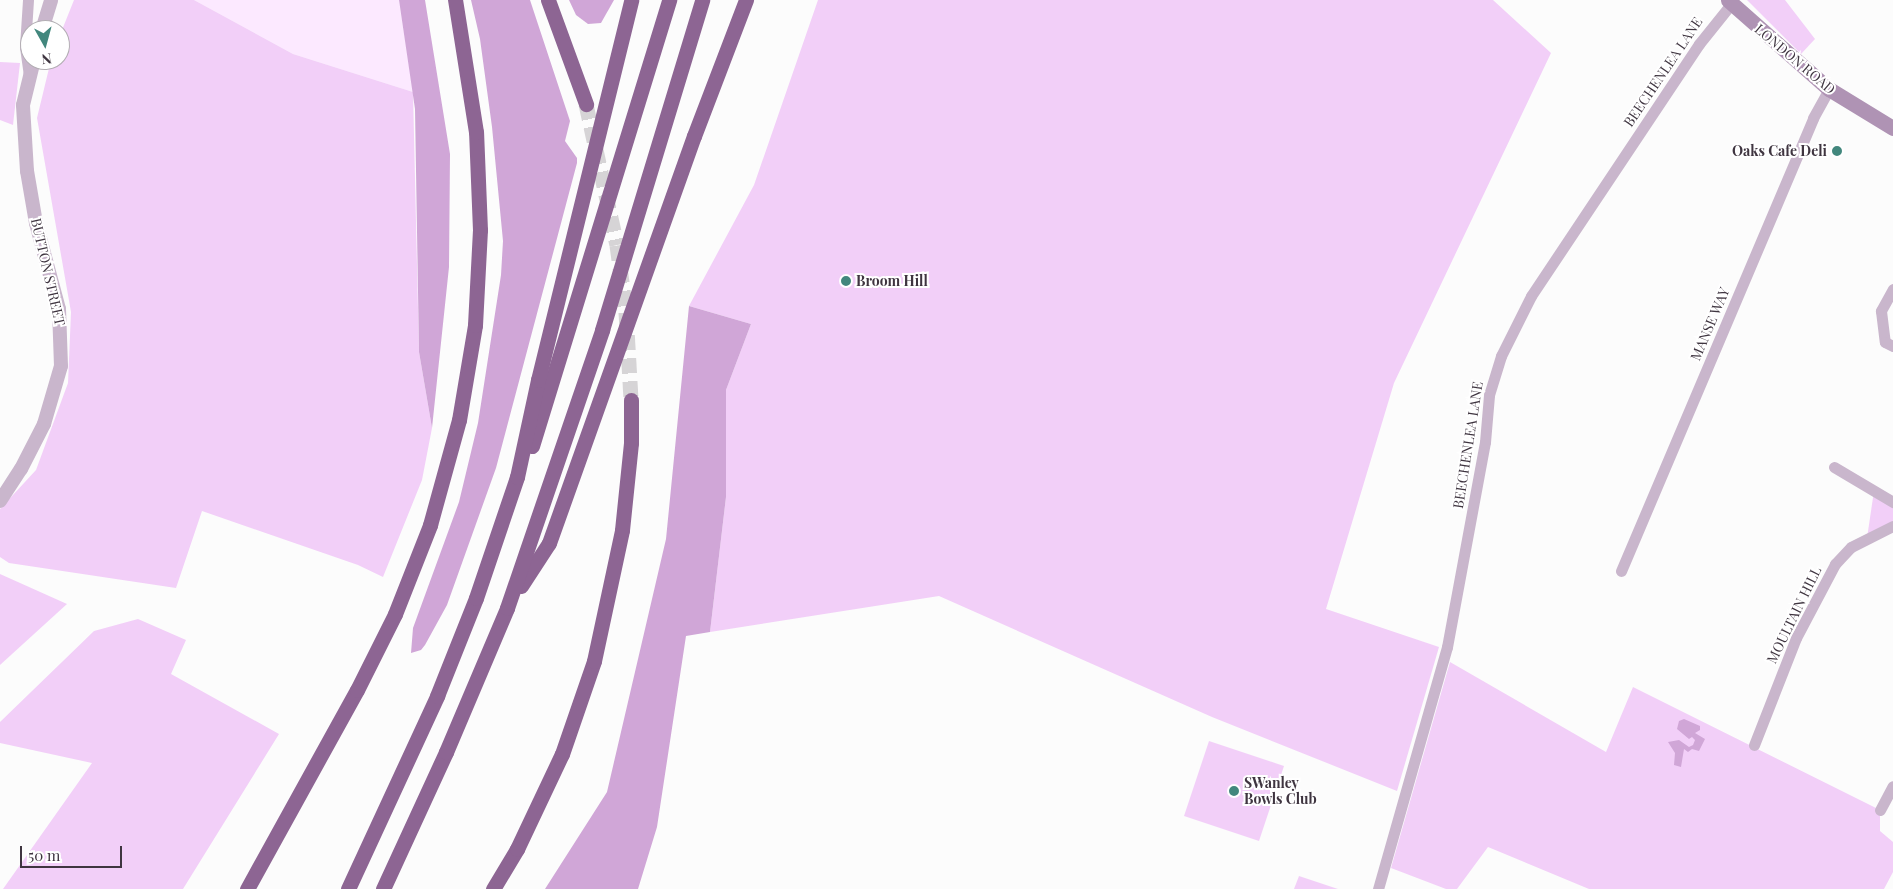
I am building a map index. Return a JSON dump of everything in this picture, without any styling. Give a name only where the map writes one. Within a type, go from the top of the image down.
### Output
[{"type":"highway","points":[[247,889],[357,690],[395,614],[433,515],[459,420],[475,325],[480,230],[476,132],[455,0]]},
{"type":"highway","points":[[548,0],[586,104]]},
{"type":"highway","points":[[348,889],[437,696],[476,598],[517,477],[538,380],[631,0]]},
{"type":"highway","points":[[517,477],[533,444],[545,408],[669,0]]},
{"type":"highway","points":[[383,889],[446,752],[507,608],[602,330],[702,0]]},
{"type":"highway","points":[[507,608],[549,543],[694,136],[746,0]]},
{"type":"highway","points":[[493,889],[517,849],[551,779],[594,661],[622,530],[631,443],[631,400]]},
{"type":"main road","name":"LONDON ROAD","points":[[1729,2],[1829,89],[1893,128]]},
{"type":"street","points":[[28,0],[25,47],[29,80]]},
{"type":"street","points":[[45,20],[52,0]]},
{"type":"street","name":"BEECHENLEA LANE","points":[[1378,889],[1446,653],[1485,442],[1489,395],[1501,356],[1531,296],[1729,2]]},
{"type":"street","name":"BUTTON STREET","points":[[0,501],[22,469],[44,424],[62,358],[59,309],[36,223],[27,171],[23,105],[32,70]]},
{"type":"street","name":"MANSE WAY","points":[[1621,571],[1813,118],[1829,89]]},
{"type":"street","points":[[1893,289],[1881,311],[1885,342],[1893,346]]},
{"type":"street","points":[[1834,467],[1893,502]]},
{"type":"street","name":"MOULTAIN HILL","points":[[1754,745],[1796,638],[1835,564],[1851,548],[1893,526]]},
{"type":"street","points":[[1880,810],[1893,786]]},
{"type":"shaded area","points":[[74,0],[194,0],[293,54],[413,92],[419,352],[432,428],[422,480],[383,577],[358,565],[202,511],[176,588],[9,563],[0,557],[0,509],[36,470],[68,383],[71,312],[37,118],[49,70],[70,70],[70,20],[66,20]]},
{"type":"shaded area","points":[[194,0],[399,0],[413,92],[293,54]]},
{"type":"shaded area","points":[[399,0],[425,0],[450,154],[449,267],[432,428],[419,352],[415,109]]},
{"type":"shaded area","points":[[471,0],[530,0],[570,121],[565,141],[577,158],[577,163],[496,468],[447,605],[425,645],[421,650],[411,653],[413,628],[459,502],[478,423],[501,275],[503,241],[492,127],[480,39]]},
{"type":"shaded area","points":[[569,0],[614,0],[601,23],[588,24],[576,15]]},
{"type":"shaded area","points":[[818,0],[1493,0],[1551,53],[1394,383],[1326,609],[1439,647],[1397,791],[1212,717],[939,596],[710,632],[726,497],[726,390],[751,324],[689,306],[754,185]]},
{"type":"shaded area","points":[[1747,0],[1785,0],[1815,39],[1801,54]]},
{"type":"shaded area","points":[[0,62],[20,63],[13,125],[0,120]]},
{"type":"shaded area","points":[[689,306],[751,324],[726,390],[726,497],[710,632],[686,636],[657,827],[638,889],[545,889],[607,792],[666,539]]},
{"type":"shaded area","points":[[1874,491],[1893,502],[1893,525],[1867,538]]},
{"type":"shaded area","points":[[0,574],[67,604],[0,665]]},
{"type":"shaded area","points":[[138,619],[186,640],[171,674],[279,734],[183,889],[3,889],[92,763],[0,743],[0,722],[94,631]]},
{"type":"shaded area","points":[[1450,662],[1606,752],[1633,687],[1880,810],[1880,831],[1893,842],[1893,872],[1884,889],[1589,889],[1488,847],[1457,889],[1446,889],[1391,868]]},
{"type":"shaded area","points":[[1684,719],[1700,726],[1700,730],[1695,733],[1705,739],[1699,751],[1692,749],[1688,752],[1684,749],[1681,767],[1674,765],[1675,753],[1668,742],[1679,740],[1689,747],[1693,745],[1695,740],[1692,737],[1689,739],[1677,729],[1679,721]]},
{"type":"shaded area","name":"SWanley Bowls Club","points":[[1209,741],[1284,766],[1259,841],[1184,816]]},
{"type":"shaded area","points":[[1299,876],[1338,889],[1294,889]]},
{"type":"tunnel","points":[[586,104],[617,245],[626,312],[631,400]]},
{"type":"place","name":"Oaks Cafe Deli","points":[[1837,151]]},
{"type":"place","name":"Broom Hill","points":[[846,281]]},
{"type":"place","name":"SWanley Bowls Club","points":[[1234,791]]}]
